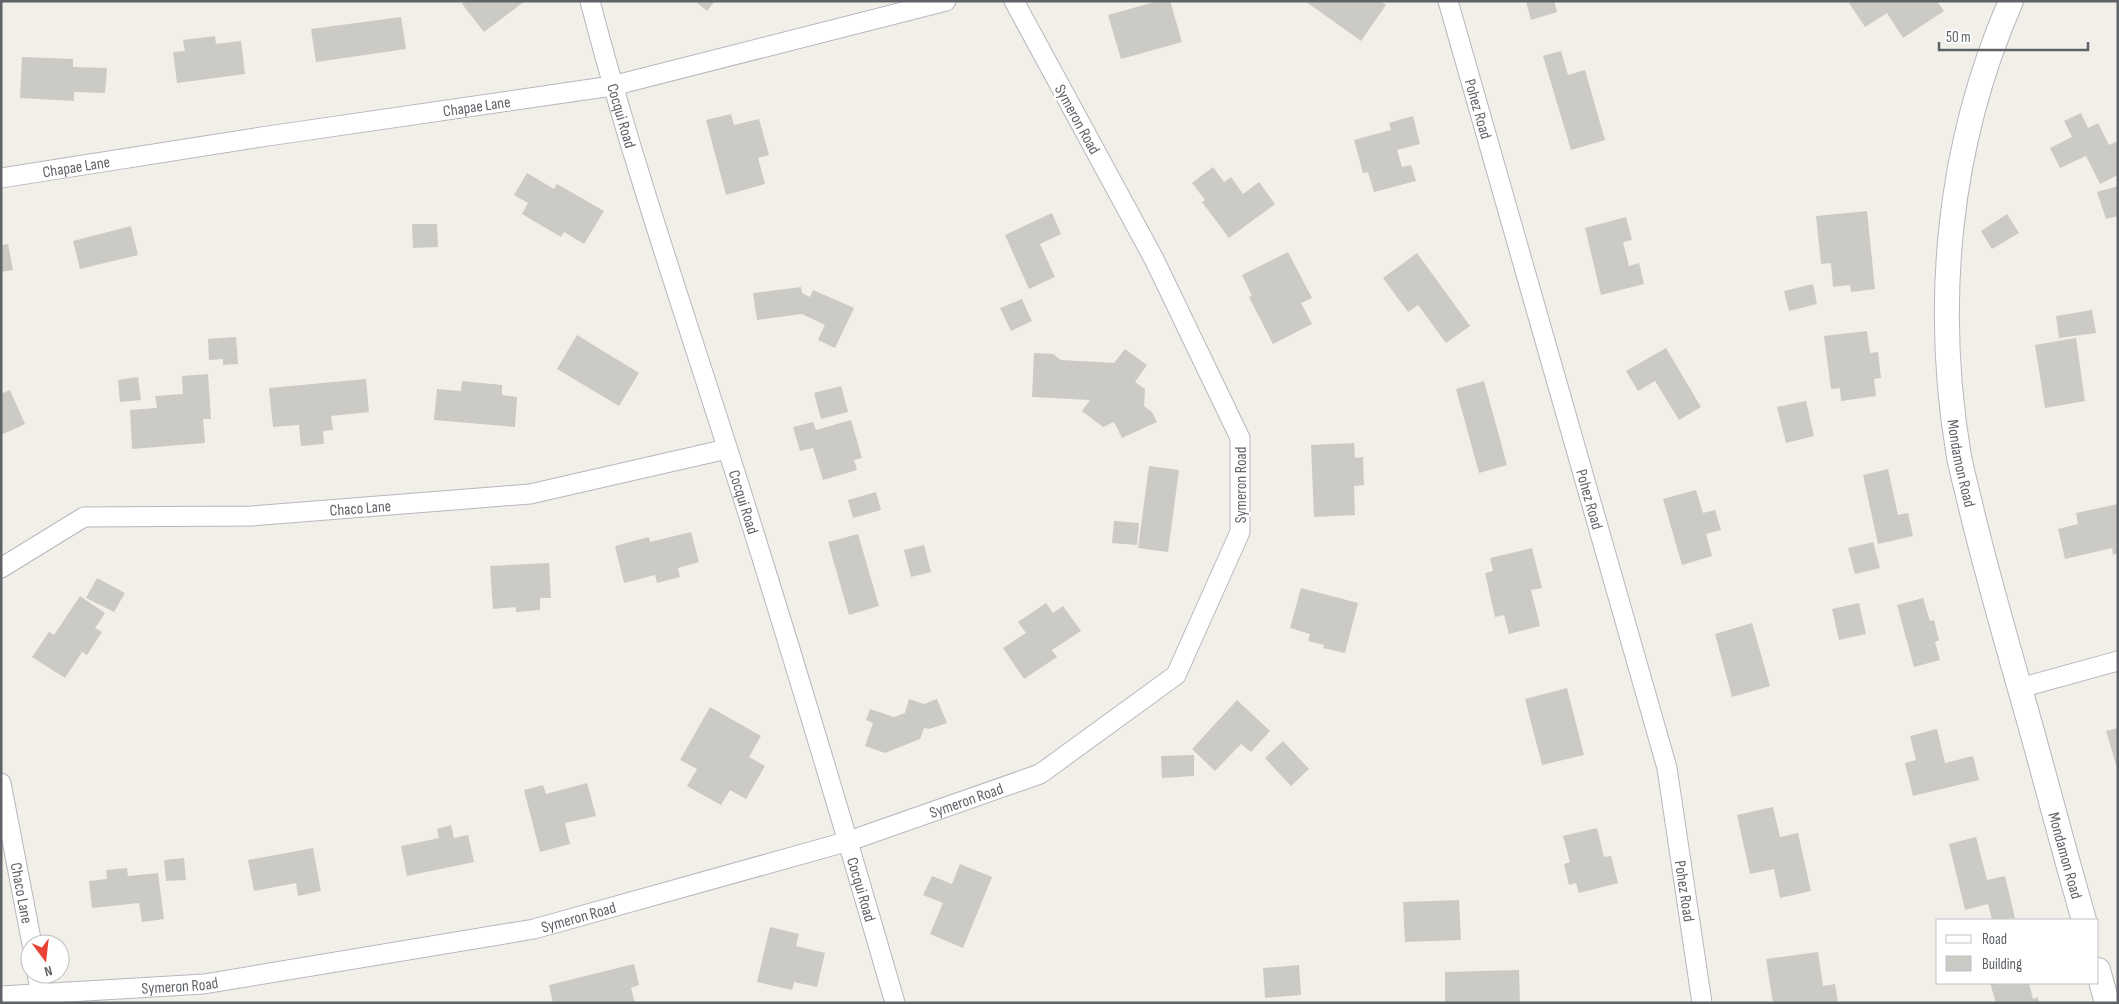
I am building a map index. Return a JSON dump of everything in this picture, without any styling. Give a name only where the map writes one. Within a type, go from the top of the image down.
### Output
[{"type":"street","name":"Cocqui Road","points":[[590,1],[612,86],[849,841],[894,1003]]},
{"type":"street","name":"Chapae Lane","points":[[1,178],[612,86],[946,1]]},
{"type":"street","name":"Symeron Road","points":[[1,996],[204,984],[534,928],[849,841],[1040,774],[1176,675],[1240,532],[1240,438],[1154,259],[1014,1]]},
{"type":"street","name":"Pohez Road","points":[[1448,1],[1667,768],[1702,1003]]},
{"type":"street","name":"Mondamon Road","points":[[2011,1],[1992,43],[1974,104],[1957,182],[1946,275],[1947,367],[1960,458],[1983,557],[2084,919]]},
{"type":"street","name":"Chaco Lane","points":[[1,568],[84,517],[252,516],[530,494],[727,449]]},
{"type":"street","points":[[2020,688],[2118,661]]},
{"type":"street","name":"Chaco Lane","points":[[1,784],[30,934]]},
{"type":"street","points":[[2099,974],[2107,1003]]},
{"type":"street","points":[[39,984],[41,993]]},
{"type":"building","points":[[466,1],[525,1],[484,32],[462,4]]},
{"type":"building","points":[[695,1],[715,1],[707,11]]},
{"type":"building","points":[[1158,1],[1170,1],[1182,42],[1121,59],[1108,15]]},
{"type":"building","points":[[1305,1],[1380,1],[1386,5],[1361,41]]},
{"type":"building","points":[[1526,1],[1554,1],[1557,12],[1531,20]]},
{"type":"building","points":[[1852,1],[1937,1],[1944,11],[1903,38],[1887,13],[1865,27],[1849,3]]},
{"type":"building","points":[[401,17],[406,49],[316,62],[311,29]]},
{"type":"building","points":[[215,36],[216,44],[241,41],[245,74],[177,83],[173,52],[185,51],[183,40]]},
{"type":"building","points":[[1561,51],[1568,75],[1585,70],[1605,140],[1571,150],[1543,56]]},
{"type":"building","points":[[22,57],[73,59],[73,67],[107,68],[105,93],[74,92],[74,101],[20,98]]},
{"type":"building","points":[[2081,113],[2088,128],[2098,123],[2109,145],[2118,141],[2118,175],[2100,184],[2086,156],[2060,168],[2050,148],[2072,137],[2064,121]]},
{"type":"building","points":[[731,114],[734,125],[759,119],[769,155],[758,158],[765,184],[726,195],[706,120]]},
{"type":"building","points":[[1413,116],[1420,144],[1397,150],[1402,167],[1411,165],[1416,181],[1374,192],[1368,172],[1363,173],[1354,140],[1391,130],[1389,123]]},
{"type":"building","points":[[1213,167],[1224,182],[1231,177],[1243,194],[1259,182],[1275,204],[1229,238],[1202,202],[1205,200],[1192,183]]},
{"type":"building","points":[[527,173],[554,189],[557,184],[604,211],[584,244],[564,232],[561,237],[522,214],[528,203],[514,195]]},
{"type":"building","points":[[2118,186],[2118,216],[2106,219],[2097,192]]},
{"type":"building","points":[[1867,211],[1875,289],[1851,292],[1850,285],[1833,287],[1831,263],[1821,264],[1816,216]]},
{"type":"building","points":[[1052,213],[1061,234],[1040,244],[1055,277],[1029,289],[1005,235]]},
{"type":"building","points":[[2007,214],[2019,233],[1992,249],[1981,231]]},
{"type":"building","points":[[1626,217],[1632,240],[1623,242],[1629,266],[1639,263],[1644,284],[1601,295],[1585,228]]},
{"type":"building","points":[[412,224],[437,224],[438,247],[413,248]]},
{"type":"building","points":[[131,226],[138,255],[80,269],[73,241]]},
{"type":"building","points":[[8,244],[13,270],[1,272],[1,245]]},
{"type":"building","points":[[1288,252],[1312,298],[1301,303],[1312,324],[1273,344],[1249,297],[1252,296],[1242,275]]},
{"type":"building","points":[[1417,253],[1470,326],[1446,343],[1418,305],[1408,312],[1383,278]]},
{"type":"building","points":[[1813,284],[1817,304],[1789,311],[1784,291]]},
{"type":"building","points":[[801,287],[802,293],[810,297],[813,290],[854,308],[835,348],[818,340],[825,325],[802,314],[757,320],[753,293]]},
{"type":"building","points":[[1022,299],[1032,321],[1011,331],[1000,308]]},
{"type":"building","points":[[2092,310],[2096,333],[2059,338],[2056,316]]},
{"type":"building","points":[[1867,331],[1870,353],[1878,352],[1881,378],[1874,379],[1876,396],[1841,401],[1840,388],[1831,389],[1824,336]]},
{"type":"building","points":[[577,335],[639,373],[619,406],[557,369]]},
{"type":"building","points":[[236,337],[238,364],[223,365],[223,359],[209,360],[208,339]]},
{"type":"building","points":[[2076,338],[2085,401],[2045,408],[2035,345]]},
{"type":"building","points":[[1666,348],[1701,407],[1679,420],[1655,381],[1638,391],[1626,371]]},
{"type":"building","points":[[1125,349],[1147,365],[1135,382],[1145,389],[1144,406],[1152,412],[1157,422],[1122,438],[1114,422],[1103,427],[1082,411],[1090,400],[1032,397],[1034,353],[1053,354],[1061,360],[1114,363]]},
{"type":"building","points":[[208,374],[211,419],[203,419],[205,443],[132,449],[130,410],[157,408],[155,396],[183,394],[182,376]]},
{"type":"building","points":[[138,377],[141,400],[120,402],[118,380]]},
{"type":"building","points":[[366,379],[369,412],[331,416],[333,430],[323,431],[324,444],[301,446],[299,425],[273,427],[269,388]]},
{"type":"building","points":[[462,381],[502,385],[502,395],[517,397],[515,427],[434,420],[437,389],[461,391]]},
{"type":"building","points":[[1484,381],[1507,465],[1479,473],[1456,389]]},
{"type":"building","points":[[841,386],[848,412],[821,419],[814,393]]},
{"type":"building","points":[[10,390],[25,424],[1,435],[1,394]]},
{"type":"building","points":[[1806,401],[1814,436],[1786,443],[1777,407]]},
{"type":"building","points":[[851,420],[862,458],[854,460],[857,470],[823,480],[813,448],[800,451],[793,427],[813,422],[816,430]]},
{"type":"building","points":[[1354,443],[1355,458],[1363,457],[1364,485],[1354,486],[1355,515],[1314,517],[1311,445]]},
{"type":"building","points":[[1149,466],[1179,470],[1168,552],[1138,548]]},
{"type":"building","points":[[1888,469],[1898,515],[1908,513],[1913,536],[1878,544],[1863,475]]},
{"type":"building","points":[[1696,490],[1703,513],[1715,510],[1721,530],[1706,534],[1712,556],[1682,565],[1663,499]]},
{"type":"building","points":[[876,492],[881,510],[853,518],[848,500]]},
{"type":"building","points":[[2118,504],[2118,553],[2113,555],[2112,548],[2065,559],[2058,529],[2078,524],[2076,513]]},
{"type":"building","points":[[1114,521],[1139,523],[1137,545],[1112,543]]},
{"type":"building","points":[[691,532],[699,562],[678,568],[680,577],[657,583],[655,575],[624,583],[615,546],[649,537],[650,542]]},
{"type":"building","points":[[858,534],[879,606],[849,615],[828,542]]},
{"type":"building","points":[[1873,542],[1880,568],[1855,574],[1848,548]]},
{"type":"building","points":[[924,545],[931,572],[911,577],[904,550]]},
{"type":"building","points":[[1532,548],[1542,588],[1531,590],[1540,626],[1509,634],[1504,615],[1495,617],[1485,573],[1493,571],[1490,558]]},
{"type":"building","points":[[549,563],[551,598],[540,598],[540,610],[516,612],[516,607],[493,609],[490,566]]},
{"type":"building","points":[[97,578],[125,593],[114,612],[86,598]]},
{"type":"building","points":[[1301,588],[1358,603],[1345,653],[1323,648],[1324,645],[1308,641],[1310,634],[1290,628]]},
{"type":"building","points":[[80,596],[105,613],[95,628],[102,632],[87,655],[82,652],[65,678],[32,657],[49,632],[54,635]]},
{"type":"building","points":[[1923,598],[1930,621],[1934,620],[1939,640],[1935,642],[1940,660],[1914,667],[1897,605]]},
{"type":"building","points":[[1046,603],[1053,613],[1063,606],[1081,631],[1052,650],[1057,657],[1024,679],[1003,648],[1026,633],[1018,622]]},
{"type":"building","points":[[1859,603],[1866,634],[1839,640],[1832,609]]},
{"type":"building","points":[[1752,623],[1770,686],[1732,697],[1715,634]]},
{"type":"building","points":[[1567,688],[1584,755],[1542,765],[1525,699]]},
{"type":"building","points":[[909,699],[924,704],[937,699],[947,723],[929,729],[924,728],[920,739],[885,753],[865,746],[873,723],[866,720],[870,709],[894,717],[905,713]]},
{"type":"building","points":[[1237,700],[1270,731],[1251,752],[1241,744],[1215,771],[1192,749]]},
{"type":"building","points":[[710,707],[761,736],[749,757],[765,766],[746,799],[730,790],[721,805],[687,786],[697,769],[680,760]]},
{"type":"building","points":[[2118,728],[2118,768],[2117,768],[2106,731]]},
{"type":"building","points":[[1937,729],[1945,763],[1973,756],[1979,780],[1913,796],[1905,763],[1916,760],[1910,736]]},
{"type":"building","points":[[1283,741],[1309,769],[1291,786],[1265,758]]},
{"type":"building","points":[[1194,755],[1194,776],[1162,778],[1161,756]]},
{"type":"building","points":[[587,783],[596,816],[565,823],[570,844],[540,852],[524,790],[543,785],[546,794]]},
{"type":"building","points":[[1773,807],[1780,837],[1798,833],[1811,891],[1780,898],[1774,869],[1750,874],[1737,815]]},
{"type":"building","points":[[451,825],[454,838],[468,835],[474,862],[407,876],[401,846],[439,838],[437,829]]},
{"type":"building","points":[[1597,828],[1604,857],[1611,856],[1618,883],[1579,893],[1576,883],[1569,885],[1564,864],[1570,862],[1563,836]]},
{"type":"building","points":[[1976,837],[1987,880],[2005,876],[2015,918],[1992,919],[1988,904],[1965,910],[1949,844]]},
{"type":"building","points":[[313,848],[321,891],[298,896],[296,883],[254,891],[248,860]]},
{"type":"building","points":[[184,858],[186,880],[166,881],[164,860]]},
{"type":"building","points":[[960,864],[992,877],[963,948],[930,934],[943,903],[923,895],[932,876],[952,884]]},
{"type":"building","points":[[127,868],[128,876],[158,873],[164,919],[142,922],[139,903],[92,908],[89,881],[107,879],[106,870]]},
{"type":"building","points":[[1459,900],[1461,940],[1405,942],[1403,902]]},
{"type":"building","points":[[770,927],[799,934],[796,946],[825,953],[817,987],[794,982],[792,990],[757,982]]},
{"type":"building","points":[[1818,952],[1823,986],[1835,984],[1838,1003],[1773,1003],[1766,959]]},
{"type":"building","points":[[634,964],[639,985],[631,988],[635,1003],[553,1003],[549,985]]},
{"type":"building","points":[[1299,965],[1301,995],[1265,998],[1263,968]]},
{"type":"building","points":[[1519,970],[1520,1003],[1445,1003],[1445,972]]},
{"type":"building","points":[[1990,984],[2029,984],[2033,999],[2038,997],[2039,1003],[1996,1003]]}]
